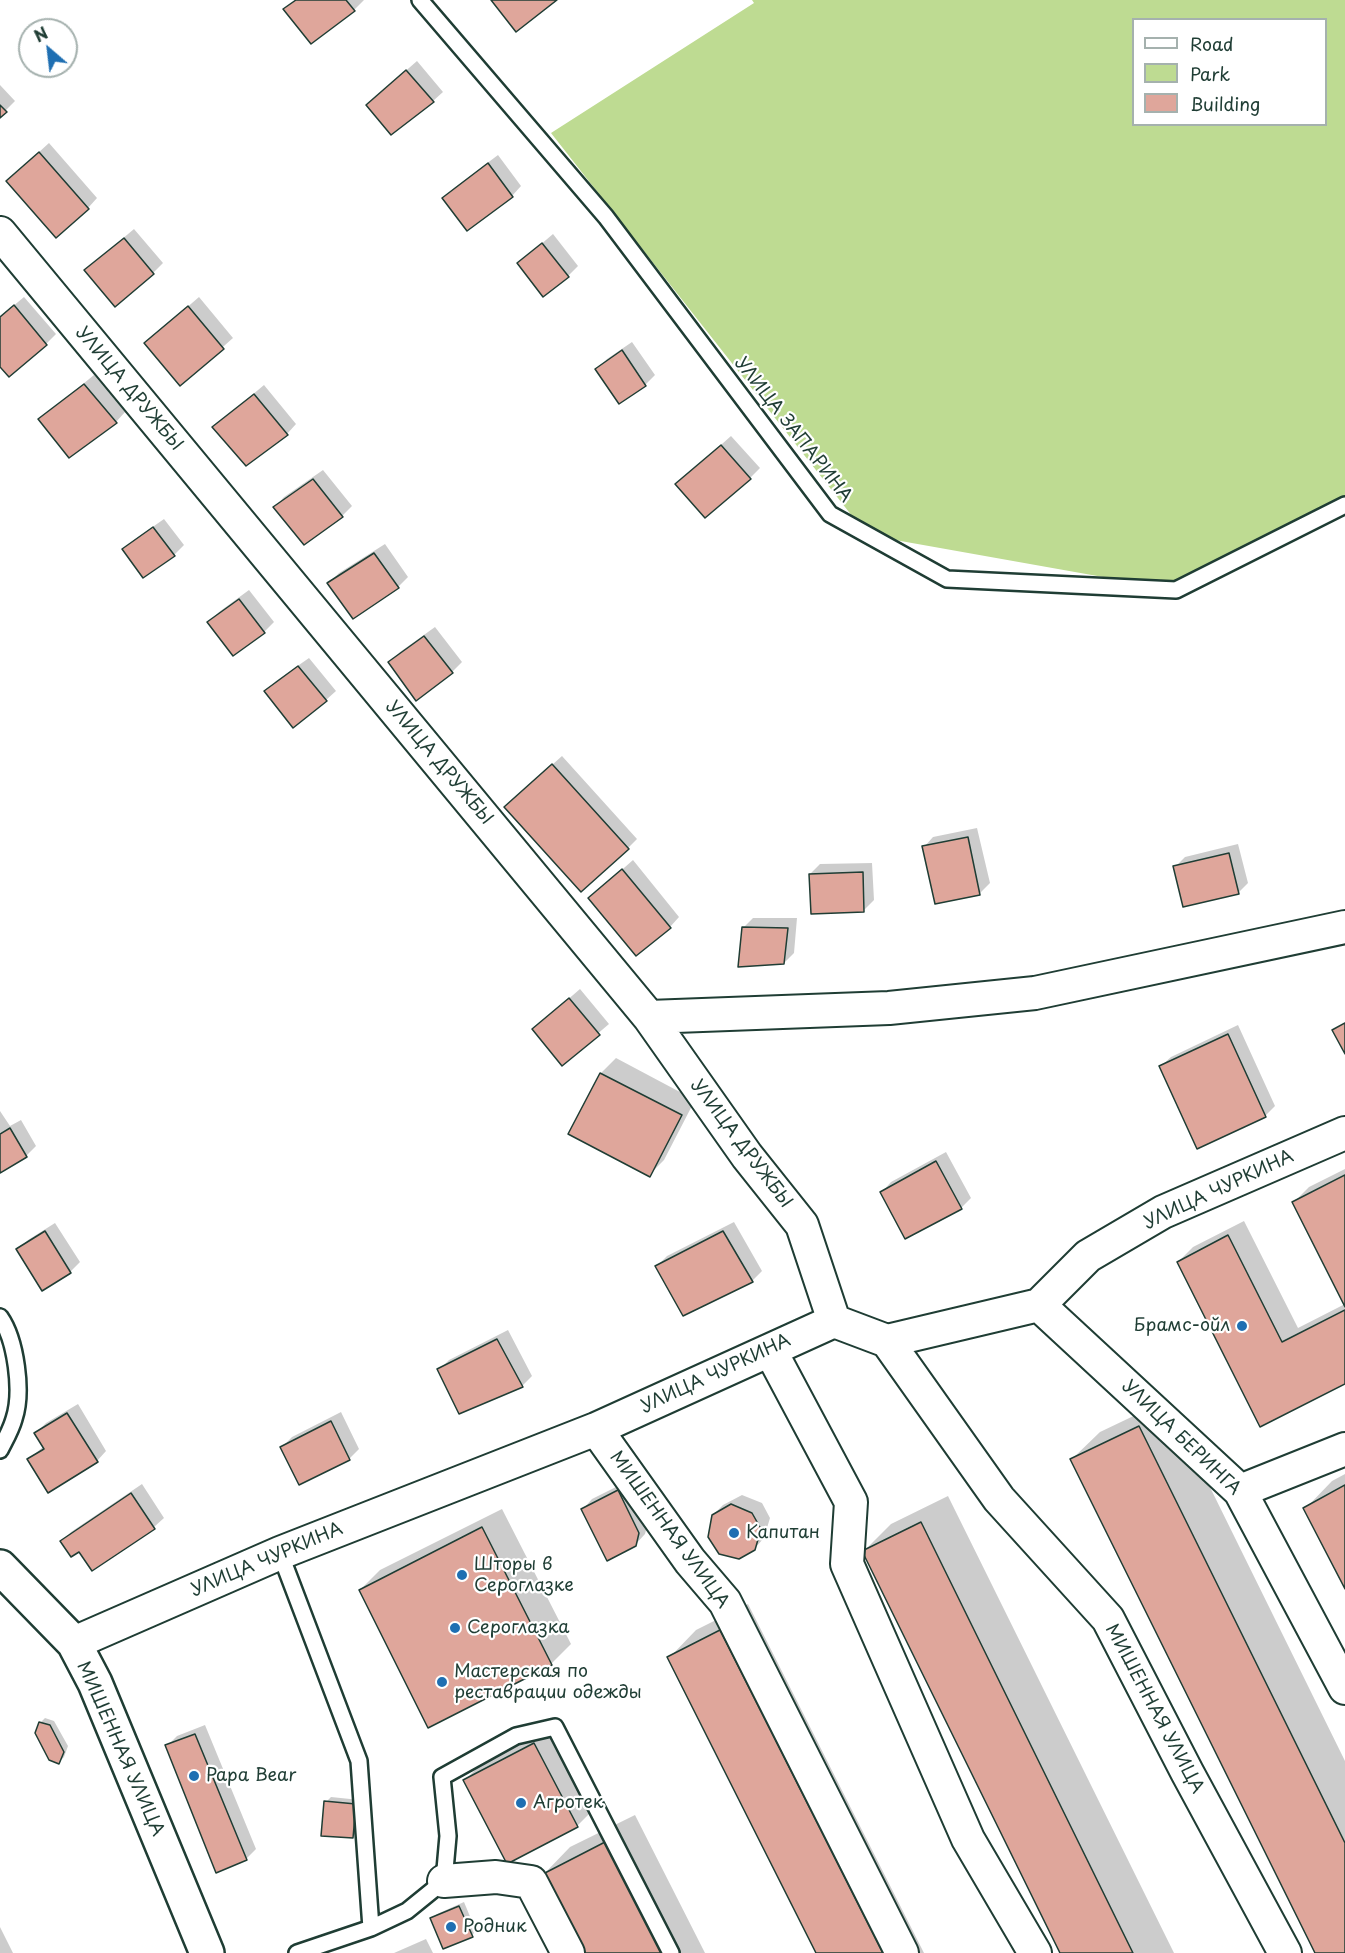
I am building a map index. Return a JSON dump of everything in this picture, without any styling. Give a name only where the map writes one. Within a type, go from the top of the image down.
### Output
[{"type":"main road","name":"МИШЕННАЯ УЛИЦА","points":[[0,1567],[74,1643],[95,1683],[207,1953]]},
{"type":"street","name":"УЛИЦА ДРУЖБЫ","points":[[0,233],[649,1017],[747,1156],[802,1225],[834,1321]]},
{"type":"street","points":[[649,1017],[889,1008],[1035,993],[1345,927]]},
{"type":"street","name":"УЛИЦА ЧУРКИНА","points":[[1039,1305],[1088,1256],[1163,1212],[1345,1132]]},
{"type":"street","points":[[834,1321],[887,1341],[1039,1305]]},
{"type":"street","name":"УЛИЦА БЕРИНГА","points":[[1039,1305],[1240,1491],[1345,1688]]},
{"type":"street","name":"УЛИЦА ЧУРКИНА","points":[[74,1643],[280,1553],[596,1430],[834,1321]]},
{"type":"street","name":"МИШЕННАЯ УЛИЦА","points":[[887,1341],[999,1499],[1108,1619],[1186,1772],[1285,1953]]},
{"type":"street","points":[[770,1350],[850,1502],[848,1564],[968,1839],[1035,1953]]},
{"type":"street","name":"МИШЕННАЯ УЛИЦА","points":[[596,1430],[690,1562],[725,1602],[902,1953]]},
{"type":"street","points":[[1240,1491],[1345,1449]]},
{"type":"street","points":[[444,1881],[496,1877],[531,1882],[567,1953]]},
{"type":"lane","name":"УЛИЦА ЗАПАРИНА","points":[[420,0],[606,217],[830,514],[947,579],[1176,590],[1345,505]]},
{"type":"lane","points":[[0,1317],[7,1327],[18,1378],[15,1418],[0,1450]]},
{"type":"lane","points":[[280,1553],[359,1761],[371,1928]]},
{"type":"lane","points":[[297,1953],[371,1928],[407,1911],[444,1881],[448,1836],[442,1777],[516,1736],[555,1727],[672,1953]]},
{"type":"green space","points":[[752,0],[1345,0],[1345,503],[1176,590],[867,535],[551,133],[754,3]]},
{"type":"building","points":[[296,0],[346,0],[355,11],[311,44],[283,9]]},
{"type":"building","points":[[491,0],[557,0],[516,32]]},
{"type":"building","points":[[406,70],[434,102],[391,135],[366,105]]},
{"type":"building","points":[[0,105],[7,112],[0,118]]},
{"type":"building","points":[[39,152],[89,209],[56,238],[6,181]]},
{"type":"building","points":[[488,163],[513,197],[467,231],[442,198]]},
{"type":"building","points":[[124,238],[154,274],[115,307],[84,270]]},
{"type":"building","points":[[542,243],[569,277],[543,297],[517,263]]},
{"type":"building","points":[[14,305],[47,345],[9,377],[0,367],[0,317]]},
{"type":"building","points":[[188,306],[224,349],[180,386],[144,343]]},
{"type":"building","points":[[622,350],[646,386],[619,404],[595,369]]},
{"type":"building","points":[[84,384],[117,423],[69,458],[38,419]]},
{"type":"building","points":[[254,394],[288,435],[246,466],[212,427]]},
{"type":"building","points":[[721,445],[751,479],[705,518],[675,484]]},
{"type":"building","points":[[313,479],[343,517],[304,545],[273,507]]},
{"type":"building","points":[[153,527],[175,556],[143,578],[122,549]]},
{"type":"building","points":[[374,553],[399,588],[353,619],[327,583]]},
{"type":"building","points":[[239,599],[265,633],[233,656],[207,622]]},
{"type":"building","points":[[424,636],[453,673],[416,701],[388,662]]},
{"type":"building","points":[[298,666],[327,701],[293,728],[264,691]]},
{"type":"building","points":[[552,764],[629,849],[581,892],[504,807]]},
{"type":"building","points":[[968,837],[980,895],[935,904],[922,846]]},
{"type":"building","points":[[1229,853],[1239,894],[1183,907],[1173,866]]},
{"type":"building","points":[[622,869],[671,928],[636,956],[588,898]]},
{"type":"building","points":[[863,872],[864,912],[811,914],[809,874]]},
{"type":"building","points":[[742,927],[788,928],[784,964],[738,967]]},
{"type":"building","points":[[569,998],[600,1035],[562,1066],[532,1029]]},
{"type":"building","points":[[1345,1023],[1345,1054],[1332,1030]]},
{"type":"building","points":[[1228,1034],[1266,1117],[1197,1149],[1159,1066]]},
{"type":"building","points":[[600,1073],[682,1115],[650,1177],[568,1134]]},
{"type":"building","points":[[10,1128],[27,1157],[0,1173],[0,1134]]},
{"type":"building","points":[[936,1161],[962,1209],[905,1239],[880,1192]]},
{"type":"building","points":[[1345,1175],[1345,1307],[1292,1202]]},
{"type":"building","points":[[45,1231],[71,1273],[42,1291],[16,1249]]},
{"type":"building","points":[[723,1231],[753,1282],[683,1316],[655,1266]]},
{"type":"building","name":"Брамс-ойл","points":[[1228,1235],[1282,1342],[1345,1310],[1345,1384],[1260,1427],[1177,1262]]},
{"type":"building","points":[[497,1339],[523,1387],[459,1414],[437,1369]]},
{"type":"building","points":[[67,1413],[98,1462],[48,1493],[27,1459],[44,1449],[34,1433]]},
{"type":"building","points":[[331,1421],[350,1460],[299,1485],[280,1447]]},
{"type":"building","points":[[1139,1426],[1345,1843],[1345,1953],[1315,1953],[1070,1459]]},
{"type":"building","points":[[1345,1485],[1345,1589],[1303,1508]]},
{"type":"building","points":[[618,1490],[639,1533],[636,1546],[607,1561],[581,1509]]},
{"type":"building","points":[[131,1493],[155,1529],[92,1571],[79,1552],[71,1557],[60,1541]]},
{"type":"building","name":"Капитан","points":[[731,1504],[752,1513],[761,1529],[755,1550],[739,1559],[719,1554],[708,1537],[712,1515]]},
{"type":"building","points":[[921,1522],[1133,1953],[1060,1953],[862,1551]]},
{"type":"building","name":"Сероглазка","points":[[482,1527],[552,1665],[428,1728],[359,1590]]},
{"type":"building","points":[[720,1630],[883,1953],[816,1953],[667,1657]]},
{"type":"building","points":[[39,1722],[50,1725],[64,1752],[59,1764],[49,1760],[35,1733]]},
{"type":"building","points":[[195,1734],[247,1860],[216,1873],[165,1745]]},
{"type":"building","name":"Агротек","points":[[534,1743],[578,1827],[507,1864],[463,1780]]},
{"type":"building","points":[[324,1801],[356,1804],[353,1838],[321,1836]]},
{"type":"building","points":[[607,1841],[664,1953],[581,1953],[541,1875]]},
{"type":"building","name":"Родник","points":[[459,1906],[473,1937],[443,1949],[430,1918]]},
{"type":"place","name":"Брамс-ойл","points":[[1242,1326]]},
{"type":"place","name":"Капитан","points":[[734,1533]]},
{"type":"place","name":"Шторы в Сероглазке","points":[[462,1575]]},
{"type":"place","name":"Сероглазка","points":[[455,1628]]},
{"type":"place","name":"Мастерская по реставрации одежды","points":[[442,1682]]},
{"type":"place","name":"Papa Bear","points":[[194,1776]]},
{"type":"place","name":"Агротек","points":[[521,1803]]},
{"type":"place","name":"Родник","points":[[451,1927]]}]
